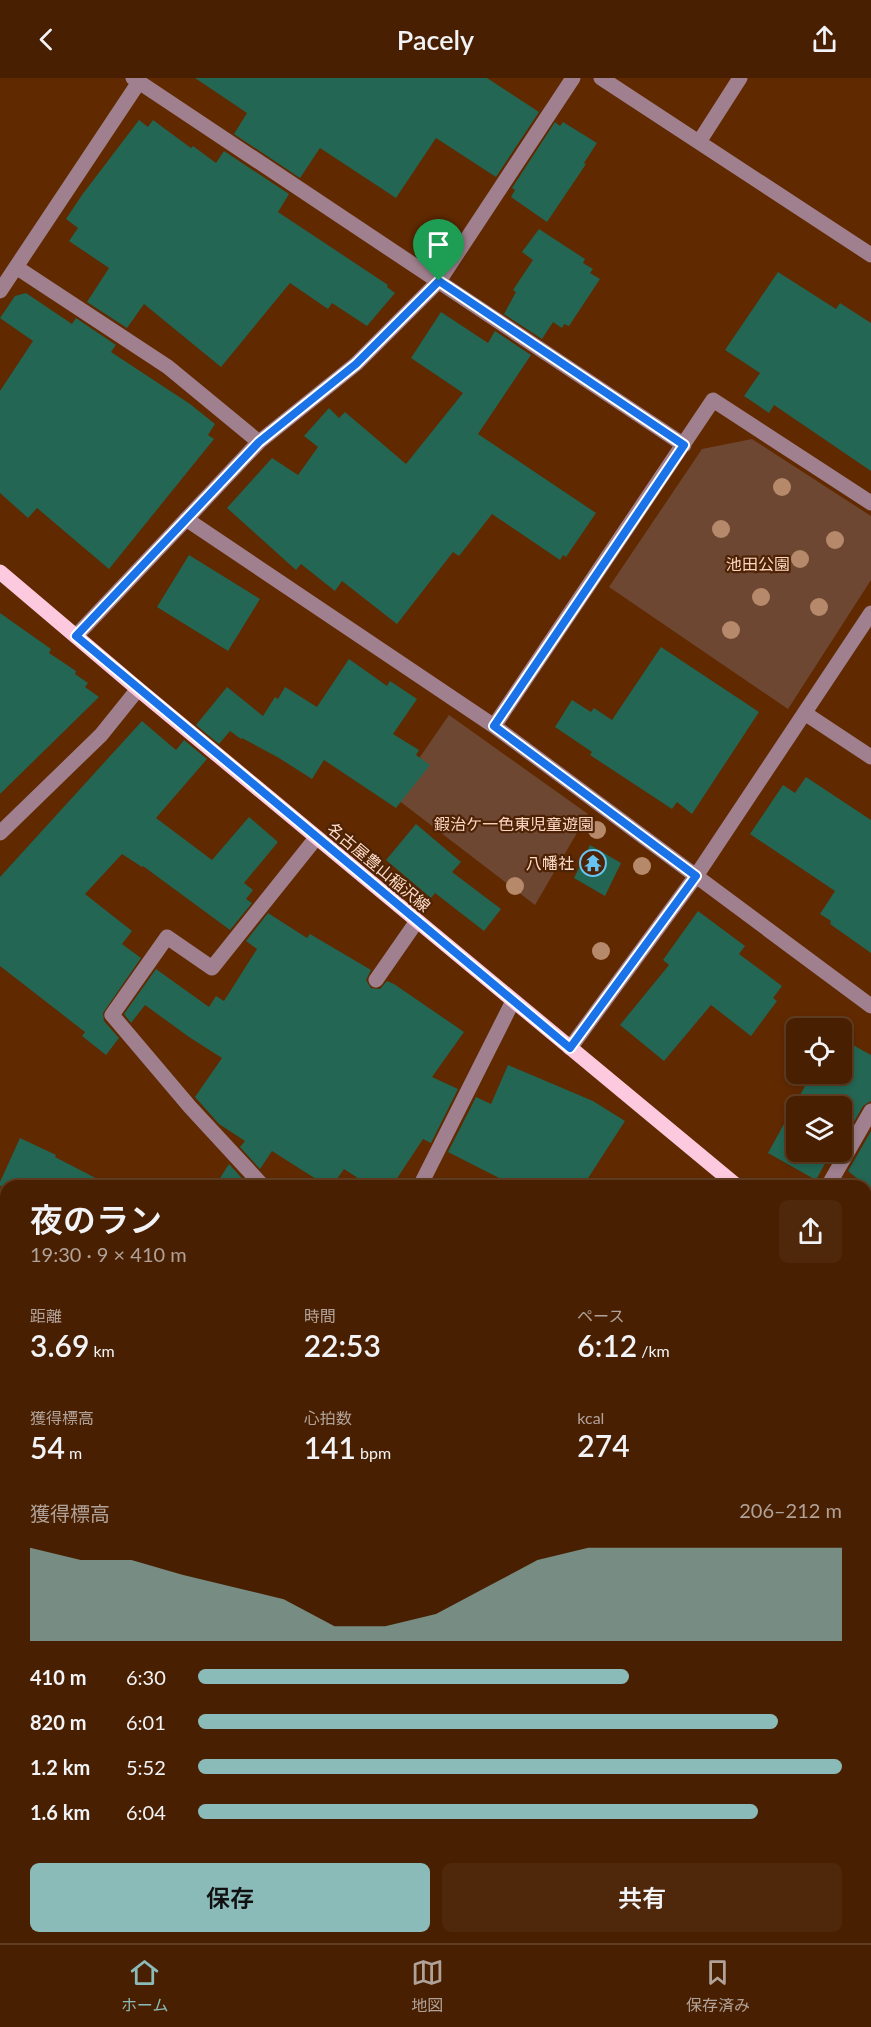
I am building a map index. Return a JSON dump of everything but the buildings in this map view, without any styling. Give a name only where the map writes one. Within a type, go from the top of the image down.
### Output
[{"type":"main road","name":"名古屋豊山稲沢線","points":[[0,572],[316,838],[730,1180]]},
{"type":"street","points":[[76,636],[259,442],[356,364],[439,281],[573,78]]},
{"type":"street","points":[[601,78],[871,255]]},
{"type":"street","points":[[699,142],[740,78]]},
{"type":"street","points":[[0,291],[136,80],[684,445]]},
{"type":"street","points":[[16,267],[168,367],[259,442]]},
{"type":"street","points":[[494,726],[713,400],[871,503]]},
{"type":"street","points":[[186,519],[494,726],[871,1006]]},
{"type":"street","points":[[570,1048],[696,876],[806,714],[871,613]]},
{"type":"street","points":[[0,833],[101,735],[138,689]]},
{"type":"street","points":[[806,714],[871,757]]},
{"type":"street","points":[[257,1180],[190,1107],[112,1015],[167,937],[212,968],[316,838]]},
{"type":"street","points":[[375,980],[417,921]]},
{"type":"street","points":[[423,1180],[513,1001]]},
{"type":"street","points":[[831,1180],[871,1111]]},
{"type":"green space","name":"池田公園","points":[[752,439],[871,516],[871,580],[788,709],[609,587],[702,449]]},
{"type":"green space","name":"鍜治ケ一色東児童遊園","points":[[449,715],[588,814],[535,905],[393,796]]},
{"type":"place","name":"八幡社","points":[[593,863]]},
{"type":"route","points":[[439,281],[684,445],[494,726],[696,876],[570,1048],[76,636],[259,442],[356,364],[439,281]]}]
